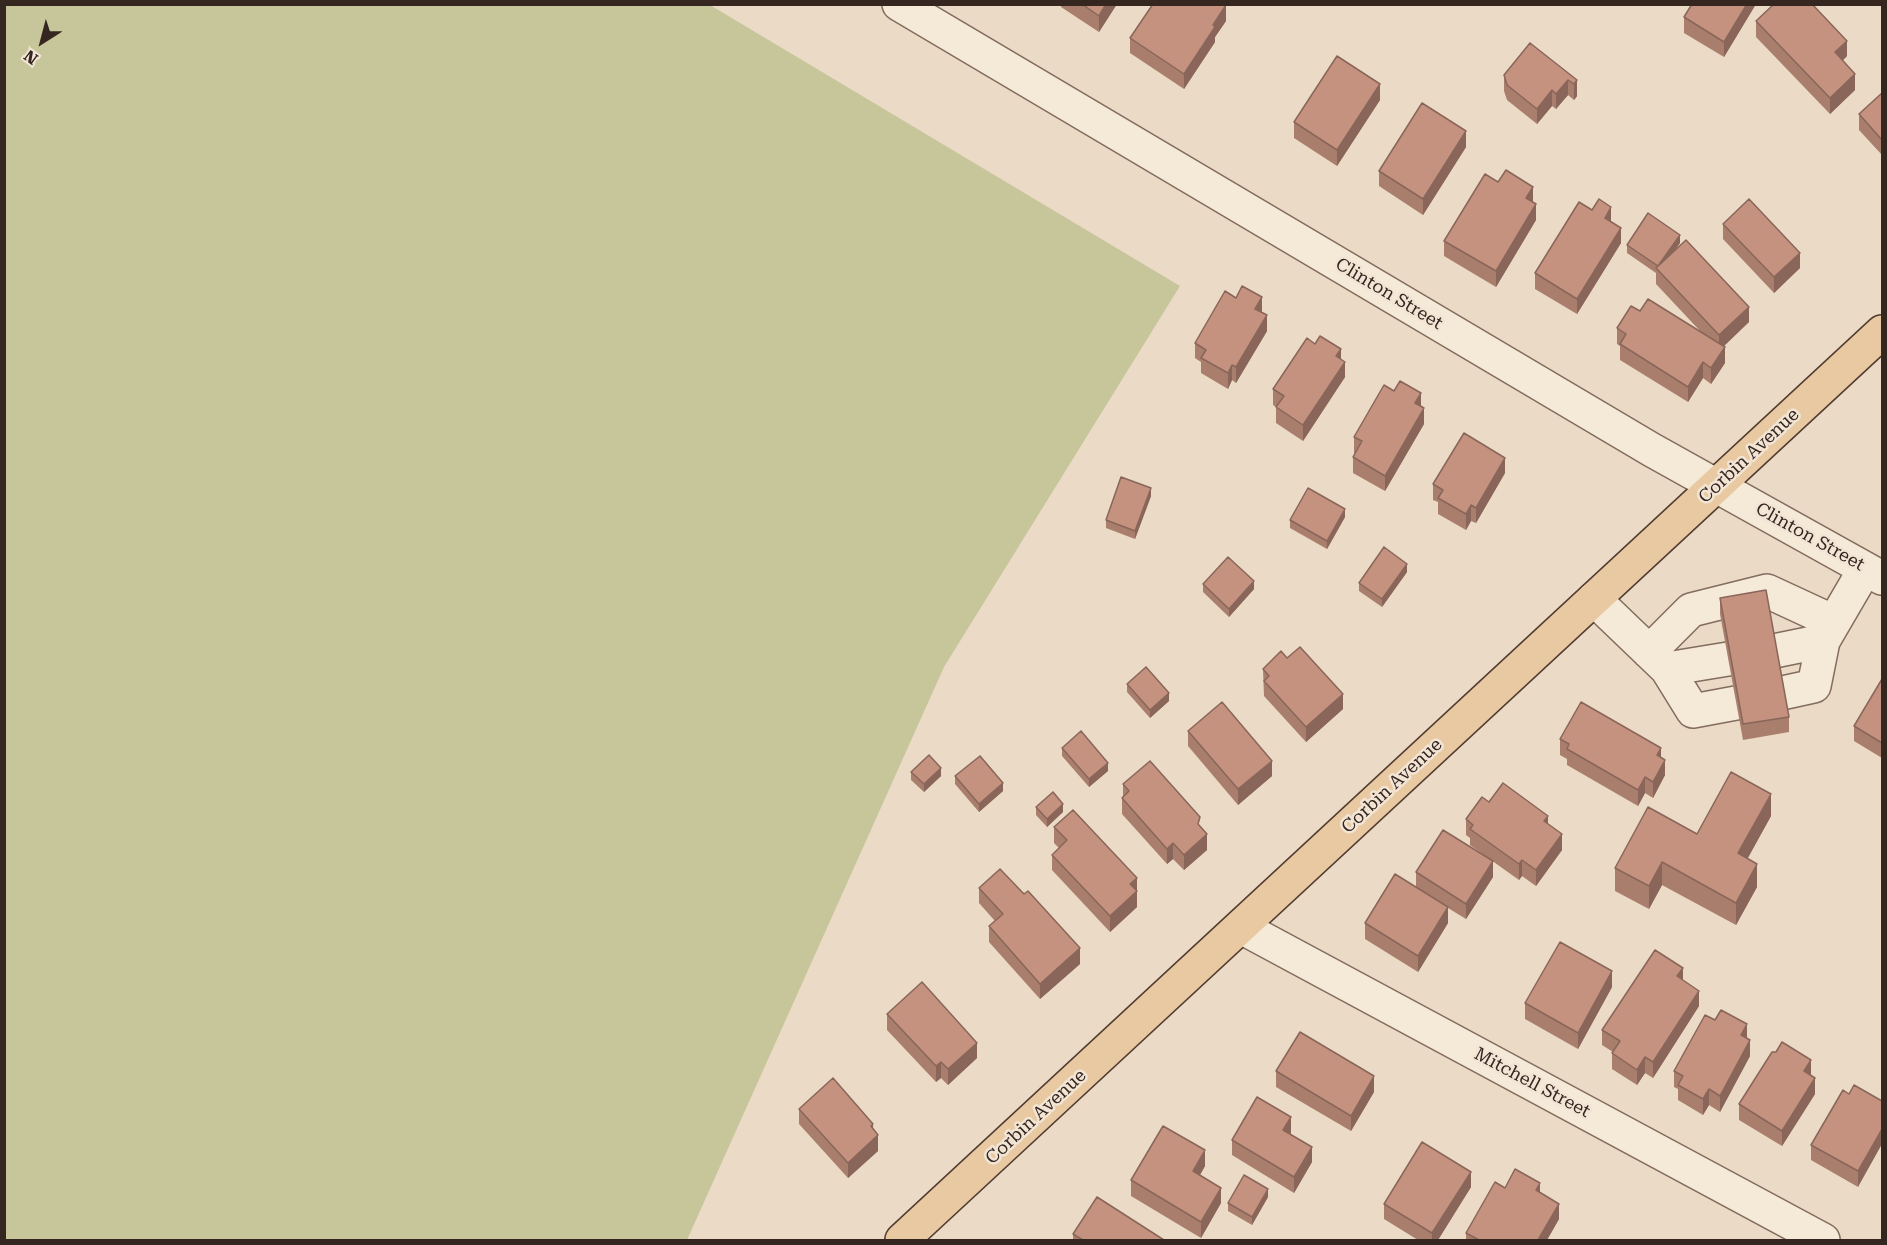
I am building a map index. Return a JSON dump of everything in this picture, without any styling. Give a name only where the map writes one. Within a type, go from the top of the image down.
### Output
[{"type":"main road","name":"Corbin Avenue","points":[[902,1240],[1882,332]]},
{"type":"street","name":"Clinton Street","points":[[899,4],[1652,450],[1874,573]]},
{"type":"street","points":[[1782,693],[1815,687],[1828,632],[1874,573]]},
{"type":"street","points":[[1658,660],[1691,610],[1767,591],[1828,632]]},
{"type":"street","points":[[1594,599],[1658,660],[1693,711],[1736,703]]},
{"type":"street","points":[[1774,651],[1828,632]]},
{"type":"street","points":[[1658,660],[1728,659]]},
{"type":"street","name":"Mitchell Street","points":[[1241,927],[1823,1240]]},
{"type":"green space","points":[[5,4],[710,5],[1180,286],[944,667],[687,1240],[5,1240]]},
{"type":"building","points":[[1082,4],[1106,4],[1099,16]]},
{"type":"building","points":[[1153,4],[1226,5],[1213,25],[1215,27],[1184,74],[1130,38]]},
{"type":"building","points":[[1692,4],[1747,4],[1724,42],[1684,17]]},
{"type":"building","points":[[1774,4],[1812,4],[1847,41],[1835,52],[1855,74],[1830,98],[1756,21]]},
{"type":"building","points":[[1530,43],[1577,80],[1574,84],[1568,80],[1556,94],[1552,90],[1537,109],[1507,85],[1504,75]]},
{"type":"building","points":[[1337,56],[1380,84],[1337,150],[1294,122]]},
{"type":"building","points":[[1882,93],[1882,140],[1859,114]]},
{"type":"building","points":[[1422,103],[1466,131],[1423,199],[1379,171]]},
{"type":"building","points":[[1506,170],[1533,187],[1526,198],[1536,204],[1496,271],[1444,241],[1485,174],[1498,182]]},
{"type":"building","points":[[1599,199],[1611,207],[1605,218],[1621,228],[1577,299],[1535,273],[1579,202],[1592,210]]},
{"type":"building","points":[[1749,199],[1800,253],[1774,277],[1723,224]]},
{"type":"building","points":[[1648,213],[1680,235],[1658,266],[1627,245]]},
{"type":"building","points":[[1686,240],[1749,307],[1719,335],[1656,268]]},
{"type":"building","points":[[1242,286],[1262,297],[1255,309],[1267,315],[1236,367],[1232,365],[1228,373],[1201,358],[1206,350],[1195,343],[1225,291],[1236,298]]},
{"type":"building","points":[[1648,299],[1725,347],[1711,368],[1703,362],[1688,387],[1620,344],[1626,334],[1617,328],[1631,306],[1640,311]]},
{"type":"building","points":[[1320,336],[1341,349],[1336,356],[1345,362],[1303,425],[1276,407],[1284,396],[1273,389],[1307,338],[1315,344]]},
{"type":"building","points":[[1400,381],[1421,393],[1415,403],[1424,408],[1385,476],[1353,457],[1362,441],[1354,437],[1384,385],[1394,391]]},
{"type":"building","points":[[1464,433],[1505,458],[1476,508],[1471,505],[1466,514],[1438,498],[1443,490],[1433,484]]},
{"type":"building","points":[[1121,477],[1151,488],[1135,531],[1106,520]]},
{"type":"building","points":[[1308,488],[1345,509],[1327,541],[1290,520]]},
{"type":"building","points":[[1384,547],[1407,564],[1382,599],[1359,583]]},
{"type":"building","points":[[1228,557],[1254,581],[1229,609],[1203,584]]},
{"type":"building","points":[[1766,590],[1789,717],[1743,724],[1720,598]]},
{"type":"building","points":[[1300,647],[1343,694],[1306,727],[1264,681],[1269,676],[1263,669],[1281,651],[1287,658]]},
{"type":"building","points":[[1146,667],[1169,693],[1150,710],[1127,684]]},
{"type":"building","points":[[1882,679],[1882,743],[1854,726]]},
{"type":"building","points":[[1222,702],[1272,761],[1238,789],[1188,731]]},
{"type":"building","points":[[1581,702],[1661,748],[1657,755],[1665,760],[1653,782],[1645,777],[1638,790],[1567,749],[1569,744],[1560,739]]},
{"type":"building","points":[[1081,731],[1108,763],[1089,779],[1062,748]]},
{"type":"building","points":[[929,755],[941,768],[924,784],[911,772]]},
{"type":"building","points":[[980,756],[1003,783],[979,804],[955,776]]},
{"type":"building","points":[[1150,761],[1200,817],[1198,824],[1207,834],[1184,855],[1173,843],[1167,849],[1122,798],[1129,791],[1123,784]]},
{"type":"building","points":[[1731,772],[1771,794],[1738,853],[1757,864],[1736,903],[1662,862],[1649,886],[1615,868],[1648,807],[1697,834]]},
{"type":"building","points":[[1503,783],[1548,816],[1544,821],[1562,834],[1536,870],[1522,860],[1519,864],[1470,829],[1473,825],[1466,819],[1482,797],[1489,802]]},
{"type":"building","points":[[1053,792],[1063,804],[1047,819],[1036,807]]},
{"type":"building","points":[[1073,810],[1137,878],[1130,884],[1137,891],[1110,916],[1052,855],[1067,840],[1054,827]]},
{"type":"building","points":[[1443,830],[1493,861],[1466,904],[1416,872]]},
{"type":"building","points":[[1000,869],[1024,894],[1028,891],[1080,948],[1040,984],[989,926],[1003,914],[979,888]]},
{"type":"building","points":[[1395,874],[1448,907],[1418,956],[1365,923]]},
{"type":"building","points":[[1560,942],[1612,971],[1578,1033],[1525,1003]]},
{"type":"building","points":[[1655,950],[1683,968],[1677,976],[1699,991],[1653,1062],[1645,1057],[1637,1070],[1612,1053],[1620,1041],[1602,1030]]},
{"type":"building","points":[[922,982],[977,1043],[948,1069],[941,1062],[936,1066],[887,1014]]},
{"type":"building","points":[[1721,1010],[1747,1024],[1741,1035],[1750,1040],[1720,1096],[1709,1089],[1703,1099],[1678,1085],[1683,1076],[1674,1071],[1705,1015],[1715,1020]]},
{"type":"building","points":[[1300,1032],[1374,1076],[1351,1116],[1276,1071]]},
{"type":"building","points":[[1782,1042],[1811,1060],[1804,1071],[1815,1078],[1782,1131],[1739,1104],[1772,1052],[1776,1052]]},
{"type":"building","points":[[833,1078],[873,1124],[871,1126],[878,1135],[848,1163],[799,1109]]},
{"type":"building","points":[[1854,1085],[1882,1101],[1882,1129],[1858,1171],[1811,1145],[1843,1090],[1849,1094]]},
{"type":"building","points":[[1257,1097],[1291,1117],[1283,1130],[1312,1147],[1294,1177],[1232,1140]]},
{"type":"building","points":[[1163,1126],[1205,1150],[1193,1171],[1221,1188],[1201,1222],[1131,1180]]},
{"type":"building","points":[[1422,1142],[1471,1172],[1432,1233],[1384,1204]]},
{"type":"building","points":[[1515,1169],[1540,1183],[1536,1190],[1559,1204],[1538,1240],[1479,1240],[1466,1233],[1495,1182],[1505,1188]]},
{"type":"building","points":[[1244,1175],[1268,1189],[1252,1217],[1228,1203]]},
{"type":"building","points":[[1097,1197],[1164,1240],[1083,1240],[1073,1234]]}]
